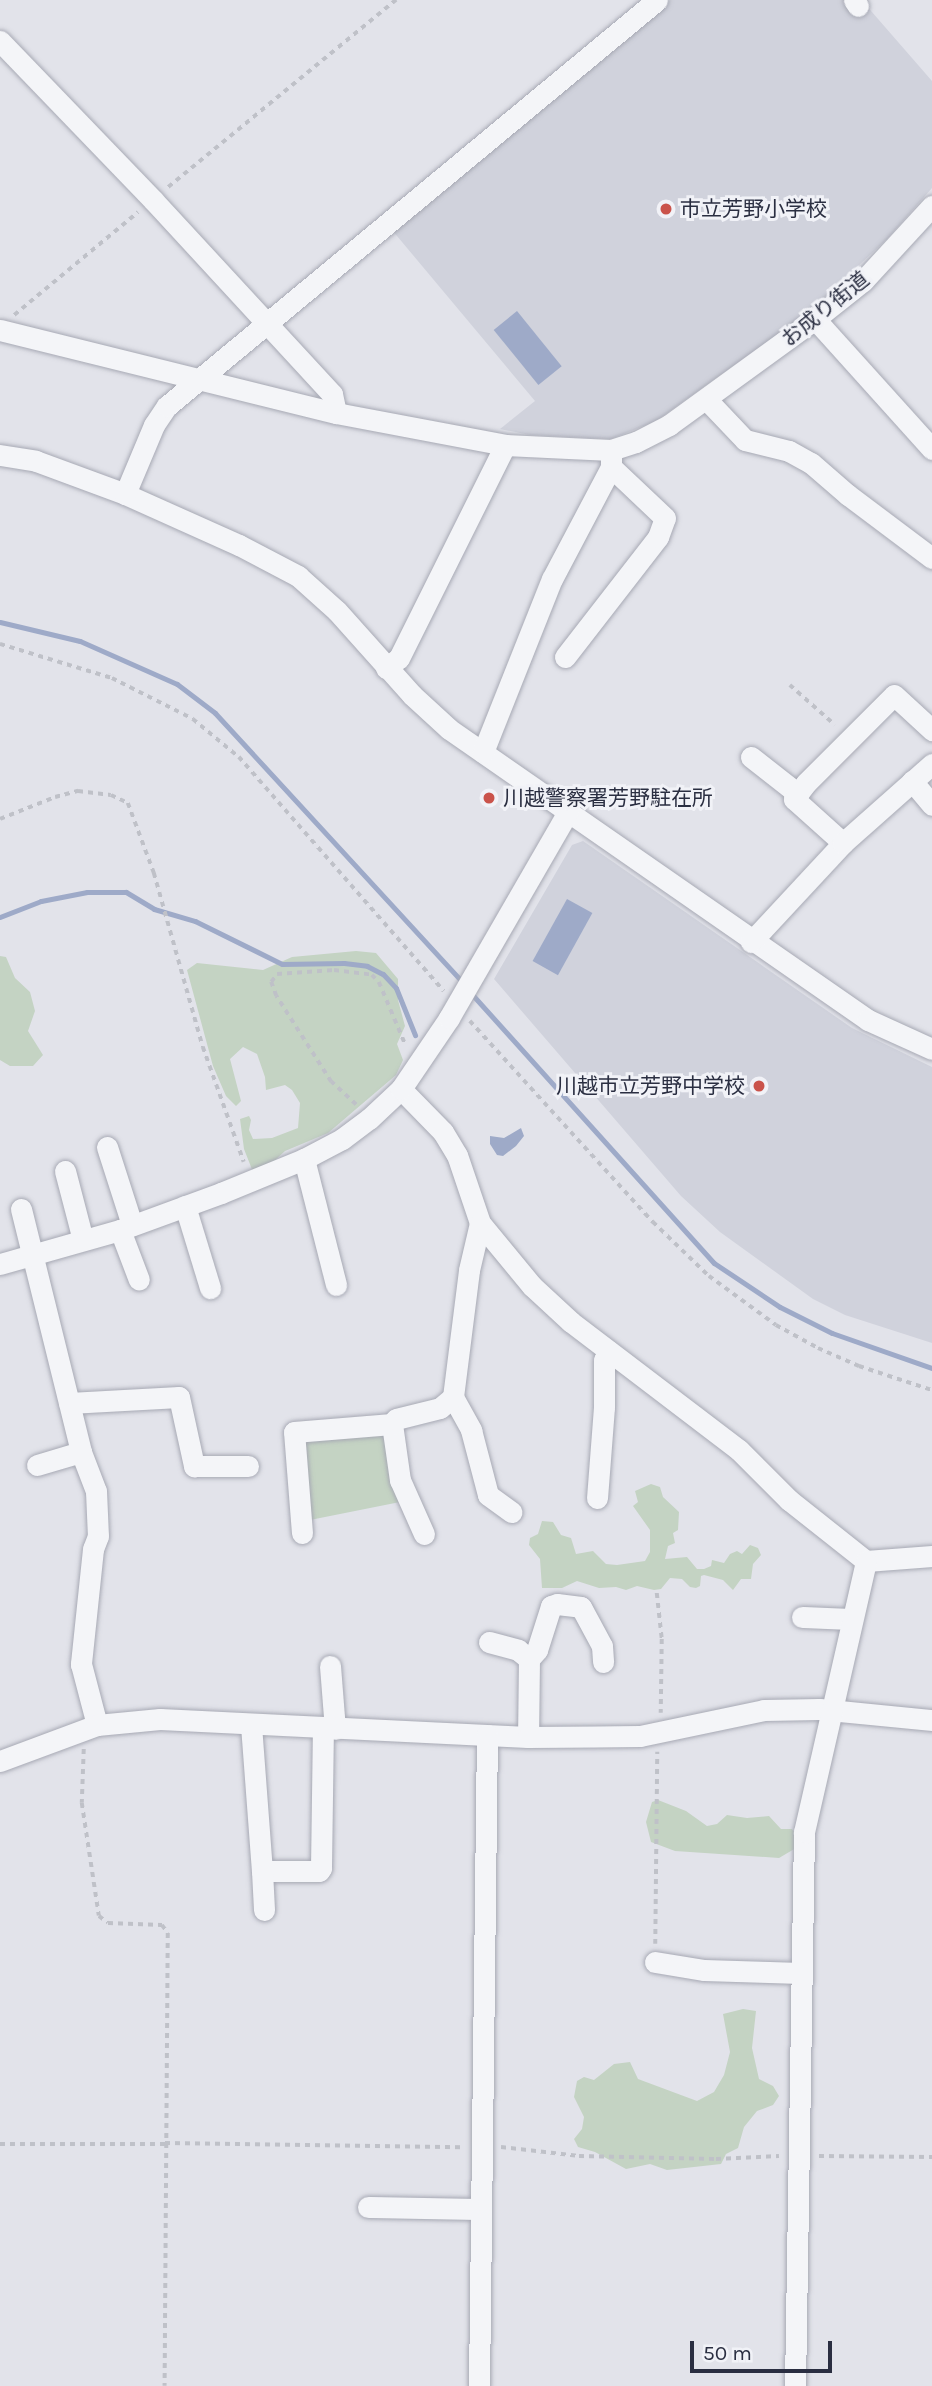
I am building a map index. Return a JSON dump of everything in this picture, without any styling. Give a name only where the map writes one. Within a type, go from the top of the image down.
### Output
[{"type":"street","points":[[125,494],[154,425],[167,406],[657,0]]},
{"type":"street","points":[[0,41],[267,322],[332,394],[337,413]]},
{"type":"street","name":"お成り街道","points":[[611,458],[707,400],[815,319],[863,281],[932,206]]},
{"type":"street","points":[[815,319],[932,449]]},
{"type":"street","points":[[3,330],[337,413],[505,445],[611,458],[665,518],[658,537],[565,657]]},
{"type":"street","points":[[707,400],[745,440],[789,451],[811,463],[848,495],[932,558]]},
{"type":"street","points":[[386,668],[399,658],[505,445]]},
{"type":"street","points":[[0,454],[36,461],[125,494],[239,545],[298,576],[337,611],[386,668],[449,729],[751,942],[868,1020],[932,1049]]},
{"type":"street","points":[[483,752],[552,579],[611,458]]},
{"type":"street","points":[[843,843],[794,799],[894,695],[932,730]]},
{"type":"street","points":[[751,757],[798,794]]},
{"type":"street","points":[[751,942],[843,843],[932,764]]},
{"type":"street","points":[[912,781],[932,805]]},
{"type":"street","points":[[0,1264],[126,1228],[186,1206],[304,1158],[342,1139],[373,1116],[401,1089],[458,1004],[568,812]]},
{"type":"street","points":[[401,1089],[443,1132],[457,1155],[480,1223],[532,1286],[609,1351],[739,1450],[789,1500],[866,1561],[932,1556]]},
{"type":"street","points":[[107,1147],[139,1280]]},
{"type":"street","points":[[304,1158],[336,1285]]},
{"type":"street","points":[[65,1171],[83,1240]]},
{"type":"street","points":[[186,1206],[210,1288]]},
{"type":"street","points":[[21,1209],[81,1452],[96,1491],[99,1513],[81,1664],[92,1727]]},
{"type":"street","points":[[480,1223],[469,1270],[453,1397],[471,1430],[488,1495],[511,1512]]},
{"type":"street","points":[[597,1498],[604,1407],[604,1360],[609,1351]]},
{"type":"street","points":[[69,1403],[179,1397],[194,1466],[248,1466]]},
{"type":"street","points":[[302,1534],[295,1432],[392,1424],[406,1415],[440,1408],[453,1397]]},
{"type":"street","points":[[392,1424],[400,1480],[424,1534]]},
{"type":"street","points":[[37,1465],[81,1452]]},
{"type":"street","points":[[795,2386],[801,2155],[804,1832],[866,1561]]},
{"type":"street","points":[[528,1737],[529,1659],[537,1650],[551,1606],[557,1604],[581,1607],[602,1646],[603,1662]]},
{"type":"street","points":[[802,1617],[852,1619]]},
{"type":"street","points":[[489,1642],[517,1650],[529,1659]]},
{"type":"street","points":[[262,1871],[319,1871],[321,1868],[330,1666]]},
{"type":"street","points":[[0,1761],[92,1727],[160,1718],[251,1725],[528,1737],[640,1736],[723,1716],[764,1710],[833,1710],[932,1720]]},
{"type":"street","points":[[251,1725],[264,1910]]},
{"type":"street","points":[[479,2386],[481,2146],[485,2049],[486,1735]]},
{"type":"street","points":[[655,1962],[704,1970],[802,1973]]},
{"type":"street","points":[[368,2207],[480,2209]]},
{"type":"path","points":[[3,330],[9,319],[396,0]]},
{"type":"path","points":[[790,685],[850,739]]},
{"type":"path","points":[[0,820],[55,797],[78,791],[111,795],[128,803],[154,873],[203,1047],[251,1180]]},
{"type":"path","points":[[373,1116],[346,1098],[331,1082],[276,996],[271,982],[277,974],[334,970],[372,975],[379,982],[410,1053],[420,1063]]},
{"type":"path","points":[[655,1962],[662,1639],[657,1593]]},
{"type":"path","points":[[92,1727],[80,1788],[99,1916],[108,1923],[162,1925],[167,1933],[165,2386]]},
{"type":"path","points":[[0,2144],[481,2146],[579,2156],[716,2159],[801,2155],[932,2157]]},
{"type":"shaded area","name":"市立芳野小学校","points":[[670,0],[845,0],[865,4],[932,81],[932,188],[887,239],[810,311],[656,421],[611,439],[530,435],[500,429],[535,401],[392,230]]},
{"type":"shaded area","name":"川越市立芳野中学校","points":[[583,841],[852,1028],[932,1067],[932,1343],[845,1315],[813,1299],[720,1232],[681,1196],[494,979],[572,845]]},
{"type":"green space","points":[[356,951],[376,953],[398,979],[398,1000],[405,1026],[397,1044],[403,1060],[396,1075],[328,1133],[285,1151],[273,1162],[253,1172],[244,1149],[240,1119],[249,1116],[249,1130],[253,1139],[272,1138],[298,1128],[300,1103],[292,1090],[285,1085],[266,1090],[265,1077],[257,1054],[243,1047],[230,1059],[241,1101],[236,1106],[226,1096],[213,1066],[187,970],[197,963],[263,970],[292,957]]},
{"type":"green space","points":[[0,956],[6,957],[15,978],[30,992],[35,1011],[28,1031],[43,1055],[33,1066],[10,1066],[0,1060]]},
{"type":"green space","points":[[387,1431],[400,1502],[305,1521],[299,1438]]},
{"type":"green space","points":[[651,1484],[660,1487],[663,1497],[679,1512],[678,1530],[673,1533],[675,1543],[668,1546],[665,1559],[687,1557],[697,1569],[704,1569],[711,1566],[712,1560],[724,1563],[730,1554],[737,1551],[742,1554],[750,1545],[758,1548],[761,1555],[753,1564],[751,1579],[741,1579],[733,1590],[723,1580],[704,1575],[701,1576],[700,1586],[696,1588],[690,1587],[682,1579],[670,1578],[661,1589],[654,1590],[637,1586],[626,1590],[616,1587],[599,1588],[577,1581],[562,1588],[542,1588],[540,1559],[529,1545],[530,1538],[538,1534],[542,1521],[553,1522],[561,1535],[571,1538],[576,1554],[593,1551],[606,1564],[645,1561],[650,1552],[650,1530],[633,1506],[638,1502],[635,1491]]},
{"type":"green space","points":[[658,1800],[686,1811],[707,1826],[717,1824],[727,1815],[747,1818],[769,1816],[781,1829],[792,1829],[798,1837],[796,1848],[779,1858],[675,1851],[651,1842],[646,1822],[652,1802]]},
{"type":"green space","points":[[743,2009],[756,2011],[752,2048],[759,2079],[773,2086],[779,2096],[773,2105],[757,2111],[744,2127],[738,2148],[726,2154],[721,2164],[667,2170],[650,2164],[626,2169],[595,2152],[578,2147],[574,2139],[582,2129],[584,2117],[574,2097],[577,2081],[584,2077],[594,2080],[614,2064],[630,2062],[638,2079],[697,2101],[714,2092],[724,2075],[730,2052],[723,2014]]},
{"type":"water","points":[[517,311],[562,366],[538,385],[494,330]]},
{"type":"water","points":[[567,899],[592,913],[558,975],[533,961]]},
{"type":"water","points":[[521,1128],[524,1136],[516,1146],[503,1156],[497,1155],[490,1144],[490,1136],[504,1138]]},
{"type":"waterway","points":[[0,622],[80,641],[177,684],[215,713],[463,983]]},
{"type":"waterway","points":[[0,917],[41,901],[87,892],[126,892],[154,909],[195,921],[282,964],[344,963],[367,966],[383,974],[396,988],[415,1035]]},
{"type":"waterway","points":[[469,991],[714,1263],[780,1307],[832,1333],[932,1368]]},
{"type":"place","name":"市立芳野小学校","points":[[666,209]]},
{"type":"place","name":"川越警察署芳野駐在所","points":[[489,798]]},
{"type":"place","name":"川越市立芳野中学校","points":[[759,1086]]}]
